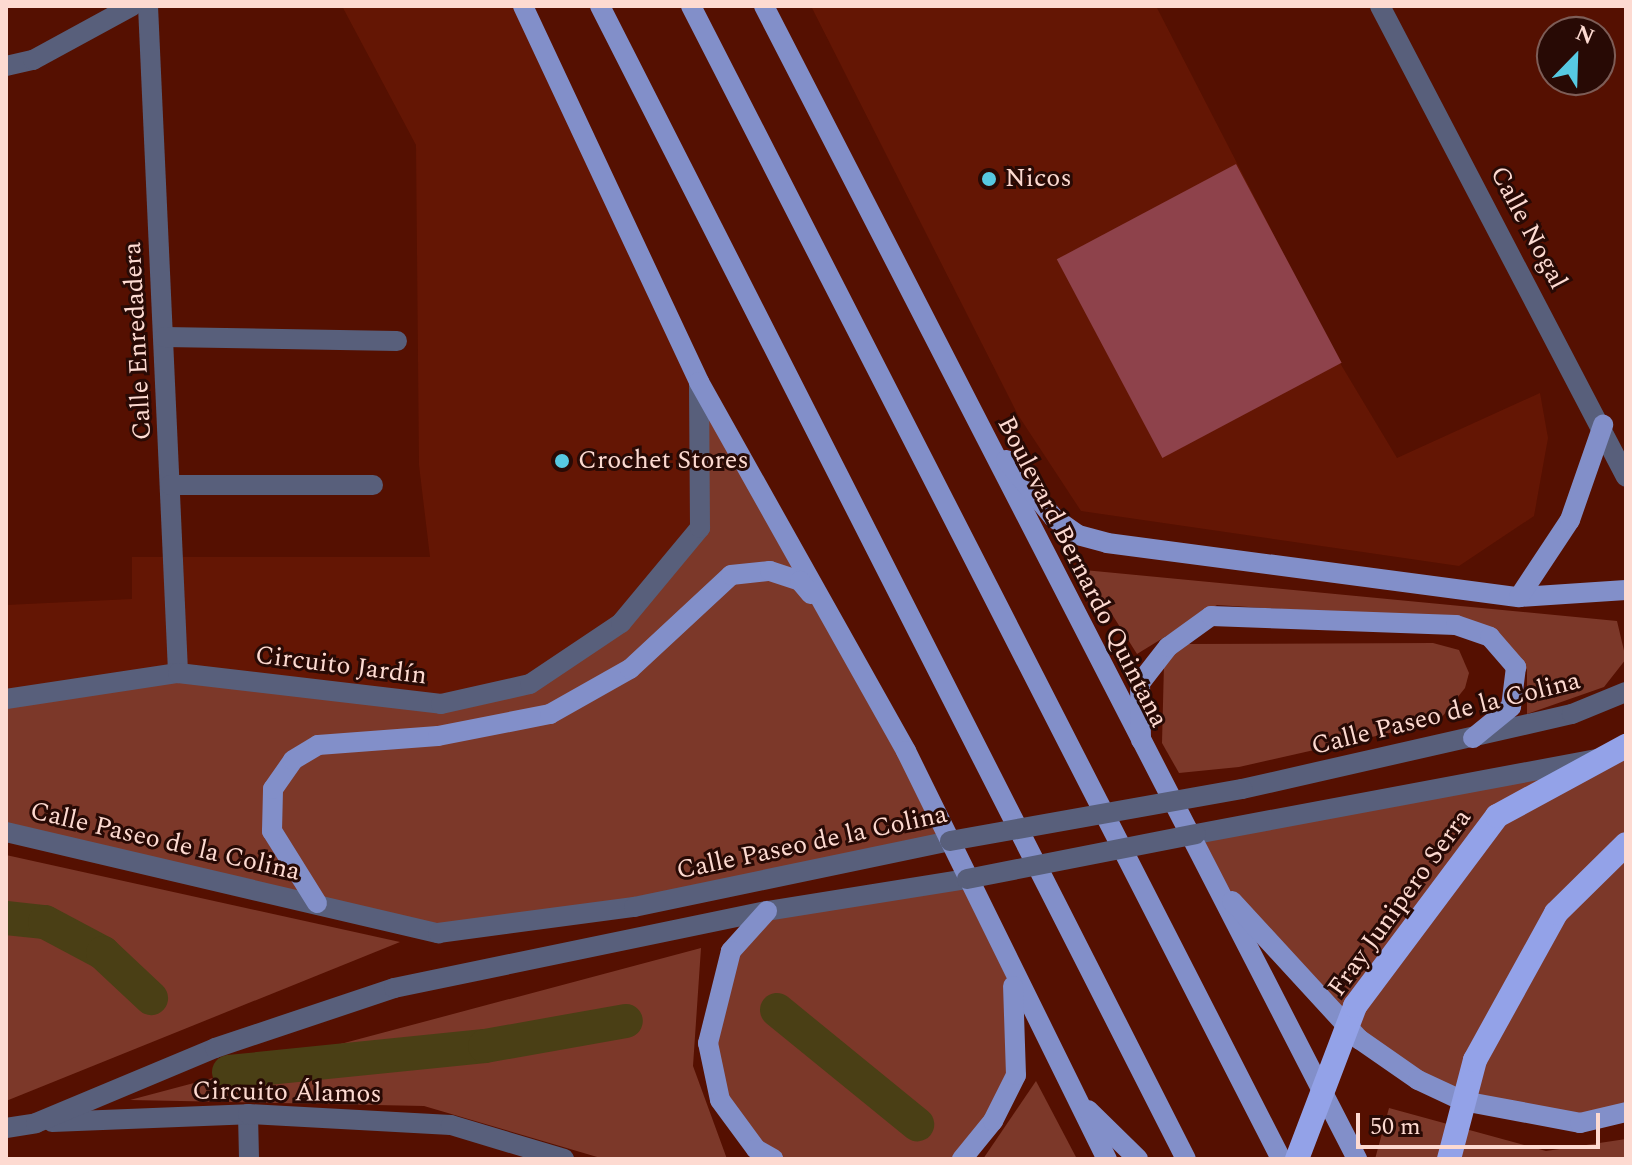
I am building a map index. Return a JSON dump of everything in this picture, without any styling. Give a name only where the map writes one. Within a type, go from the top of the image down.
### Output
[{"type":"highway","name":"Fray Junipero Serra","points":[[1297,1159],[1355,1006],[1497,816],[1626,746]]},
{"type":"highway","points":[[1449,1159],[1475,1060],[1556,913],[1626,844]]},
{"type":"main road","points":[[523,6],[699,382],[906,751],[1107,1159]]},
{"type":"main road","points":[[600,6],[1186,1159]]},
{"type":"main road","points":[[691,6],[1281,1159]]},
{"type":"main road","name":"Boulevard Bernardo Quintana","points":[[764,6],[1141,748],[1357,1159]]},
{"type":"main road","points":[[1519,597],[1570,520],[1603,425]]},
{"type":"main road","points":[[985,436],[1054,518],[1078,535],[1519,597],[1626,590]]},
{"type":"main road","points":[[317,903],[272,831],[273,789],[293,760],[318,745],[438,736],[550,714],[630,669],[731,575],[770,571],[800,581],[828,616]]},
{"type":"main road","points":[[1141,748],[1140,683],[1168,647],[1211,616],[1456,625],[1490,637],[1516,667],[1511,707],[1473,738]]},
{"type":"main road","points":[[1210,876],[1359,1039],[1418,1080],[1463,1101],[1580,1123],[1626,1112]]},
{"type":"main road","points":[[767,911],[731,951],[708,1043],[720,1100],[756,1149],[773,1159]]},
{"type":"main road","points":[[962,1159],[993,1121],[1016,1075],[1018,1017],[1008,962]]},
{"type":"main road","points":[[1077,1099],[1138,1159]]},
{"type":"street","points":[[6,66],[33,60],[132,6]]},
{"type":"street","name":"Calle Enredadera","points":[[148,6],[178,673]]},
{"type":"street","name":"Calle Nogal","points":[[1380,6],[1603,425],[1626,477]]},
{"type":"street","points":[[164,337],[397,341]]},
{"type":"street","name":"Circuito Jardín","points":[[6,699],[178,673],[441,704],[530,684],[621,623],[700,528],[699,382]]},
{"type":"street","points":[[170,485],[373,485]]},
{"type":"street","name":"Calle Paseo de la Colina","points":[[6,832],[438,933],[634,907],[935,844],[1242,789],[1572,714],[1624,690]]},
{"type":"street","points":[[6,1131],[36,1123],[215,1048],[394,988],[767,911],[953,882],[1626,753]]},
{"type":"street","points":[[248,1114],[249,1159]]},
{"type":"street","name":"Circuito Álamos","points":[[36,1123],[248,1114],[451,1125],[564,1159]]},
{"type":"shaded area","points":[[342,6],[523,6],[699,382],[700,528],[621,623],[530,684],[441,704],[6,699],[6,605],[132,599],[132,557],[430,557],[419,465],[416,145]]},
{"type":"shaded area","points":[[811,6],[1156,6],[1340,363],[1397,458],[1540,393],[1548,438],[1534,516],[1459,566],[1081,511],[1018,415]]},
{"type":"shaded area","points":[[699,382],[950,840],[438,933],[6,832],[6,699],[178,673],[441,704],[530,684],[621,623],[700,528]]},
{"type":"shaded area","points":[[1084,570],[1617,621],[1626,659],[1604,687],[1527,714],[1527,670],[1497,632],[1471,621],[1217,605],[1137,654]]},
{"type":"shaded area","points":[[1433,643],[1459,650],[1469,673],[1465,688],[1438,722],[1239,767],[1179,773],[1162,743],[1164,664],[1184,644]]},
{"type":"shaded area","points":[[1626,753],[1626,1112],[1580,1123],[1463,1101],[1358,1039],[1210,876],[1196,834]]},
{"type":"shaded area","points":[[6,855],[400,942],[6,1101]]},
{"type":"shaded area","points":[[967,879],[1008,962],[1016,1075],[962,1159],[773,1159],[720,1100],[708,1043],[731,951],[767,911]]},
{"type":"shaded area","points":[[701,948],[693,1066],[727,1159],[604,1159],[424,1106],[130,1100]]},
{"type":"shaded area","points":[[1036,1081],[1077,1159],[983,1159]]},
{"type":"shaded area","points":[[1389,1108],[1546,1151],[1626,1139],[1626,1159],[1375,1159]]},
{"type":"building","points":[[1236,164],[1342,363],[1162,458],[1057,259]]},
{"type":"waterway","points":[[6,918],[45,922],[103,953],[151,998]]},
{"type":"waterway","points":[[777,1010],[917,1124]]},
{"type":"waterway","points":[[229,1072],[485,1046],[626,1021]]},
{"type":"place","name":"Nicos","points":[[989,179]]},
{"type":"place","name":"Crochet Stores","points":[[562,461]]}]
